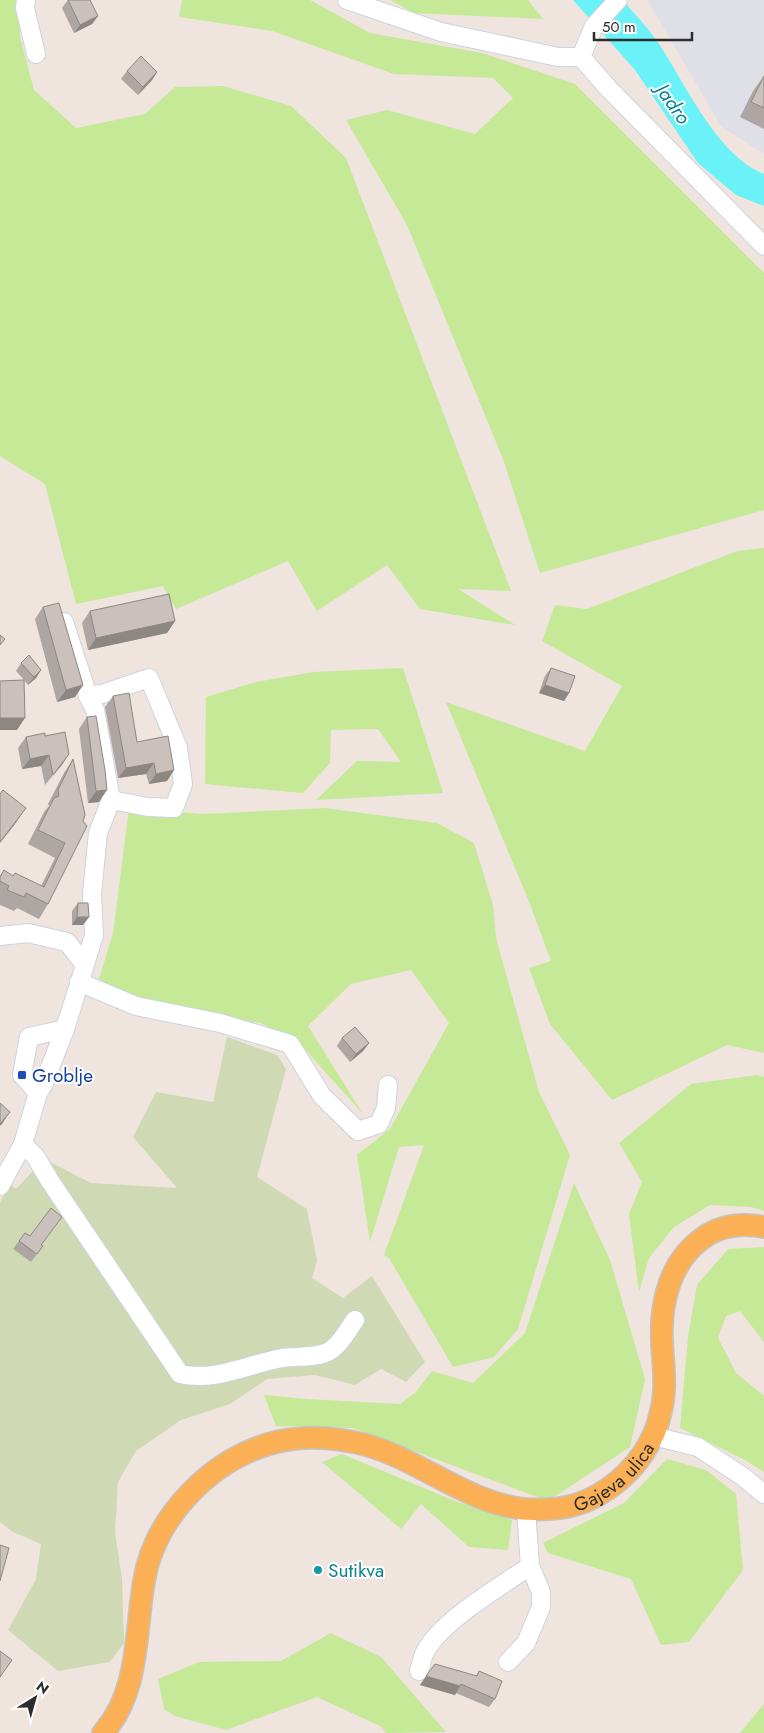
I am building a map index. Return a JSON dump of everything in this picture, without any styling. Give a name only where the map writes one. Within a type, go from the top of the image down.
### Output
[{"type":"main road","name":"Gajeva ulica","points":[[103,1733],[118,1711],[131,1678],[144,1579],[159,1538],[184,1499],[209,1476],[238,1457],[273,1443],[301,1437],[330,1438],[366,1446],[394,1456],[475,1495],[504,1506],[526,1510],[561,1508],[587,1502],[628,1473],[641,1457],[653,1436],[662,1410],[665,1373],[662,1340],[663,1309],[669,1284],[678,1264],[692,1246],[713,1231],[740,1224],[764,1227]]},
{"type":"street","points":[[26,0],[25,8],[36,54]]},
{"type":"street","points":[[348,0],[441,32],[558,57],[582,57]]},
{"type":"street","points":[[582,57],[594,26],[618,0]]},
{"type":"street","points":[[582,57],[608,88],[764,246]]},
{"type":"street","points":[[0,1186],[22,1144],[38,1093],[44,1083],[66,1023],[94,935],[92,894],[98,833],[111,800],[95,710],[88,696],[60,611]]},
{"type":"street","points":[[88,696],[102,694],[149,678],[178,748],[183,784],[174,808],[148,807],[111,800]]},
{"type":"street","points":[[0,936],[28,933],[67,942],[85,965]]},
{"type":"street","points":[[79,982],[136,1006],[220,1023],[290,1044],[322,1096],[358,1131],[379,1124],[386,1108],[388,1084]]},
{"type":"street","points":[[38,1093],[22,1075],[29,1037],[66,1023]]},
{"type":"street","points":[[22,1144],[35,1156],[50,1182],[180,1374],[190,1376],[228,1373],[282,1358],[325,1354],[334,1348],[355,1320]]},
{"type":"street","points":[[653,1436],[698,1447],[742,1476],[764,1494]]},
{"type":"street","points":[[508,1662],[526,1643],[542,1607],[541,1592],[530,1566],[526,1510]]},
{"type":"street","points":[[419,1671],[424,1654],[434,1639],[451,1623],[530,1566]]},
{"type":"shaded area","points":[[648,0],[764,0],[764,154],[721,126]]},
{"type":"green space","points":[[0,0],[20,0],[20,37],[34,90],[76,128],[145,114],[175,87],[223,86],[291,106],[346,158],[511,591],[458,589],[515,625],[420,609],[387,565],[317,611],[288,561],[176,609],[163,586],[76,604],[45,484],[0,456]]},
{"type":"green space","points":[[182,0],[310,0],[370,33],[482,53],[575,84],[764,273],[764,510],[540,573],[503,459],[407,225],[346,120],[387,110],[475,134],[513,98],[493,78],[394,74],[272,31],[179,17]]},
{"type":"green space","points":[[390,0],[528,0],[543,19],[414,13]]},
{"type":"green space","points":[[764,548],[764,1053],[727,1045],[612,1100],[550,1024],[529,968],[551,961],[530,904],[446,702],[585,751],[622,686],[542,641],[555,605],[587,609],[737,551]]},
{"type":"green space","points":[[403,668],[443,793],[316,800],[357,761],[401,762],[378,729],[331,730],[330,763],[303,793],[205,784],[206,697],[256,682],[314,672]]},
{"type":"green space","points":[[325,808],[437,823],[474,843],[493,905],[496,938],[539,1092],[570,1155],[518,1329],[494,1357],[453,1367],[389,1258],[384,1255],[424,1145],[399,1147],[370,1242],[357,1155],[390,1129],[449,1023],[411,970],[351,984],[308,1026],[363,1114],[302,1046],[261,1023],[192,1012],[96,989],[113,933],[129,809],[204,814]]},
{"type":"green space","points":[[227,1037],[277,1055],[286,1069],[257,1177],[307,1209],[317,1261],[312,1278],[343,1298],[372,1276],[425,1362],[406,1382],[381,1369],[355,1385],[315,1375],[267,1379],[230,1404],[181,1420],[136,1451],[118,1482],[115,1532],[122,1579],[124,1643],[110,1662],[58,1671],[8,1630],[36,1579],[41,1544],[13,1532],[0,1522],[0,1203],[9,1183],[16,1189],[45,1158],[91,1183],[177,1188],[133,1137],[156,1092],[213,1102]]},
{"type":"green space","points":[[757,1075],[764,1077],[764,1211],[751,1207],[710,1205],[674,1227],[649,1258],[639,1292],[629,1214],[642,1182],[619,1143],[691,1084]]},
{"type":"green space","points":[[574,1183],[610,1260],[645,1379],[630,1447],[548,1501],[352,1428],[276,1426],[264,1395],[400,1404],[416,1392],[432,1371],[473,1383],[525,1333]]},
{"type":"green space","points":[[764,1247],[764,1342],[740,1311],[726,1316],[718,1338],[736,1373],[764,1396],[764,1472],[745,1460],[680,1428],[688,1337],[697,1285],[728,1249]]},
{"type":"green space","points":[[342,1454],[455,1501],[512,1520],[508,1550],[469,1547],[421,1504],[401,1529],[322,1462]]},
{"type":"green space","points":[[667,1459],[706,1470],[736,1494],[743,1570],[689,1642],[661,1645],[631,1579],[548,1553],[543,1543],[624,1503]]},
{"type":"green space","points":[[331,1633],[381,1657],[446,1732],[386,1733],[380,1726],[317,1697],[226,1730],[175,1716],[164,1709],[158,1679],[199,1662],[281,1661]]},
{"type":"green space","points":[[764,1704],[764,1733],[740,1733]]},
{"type":"water","name":"Jadro","points":[[573,0],[622,0],[627,5],[659,44],[717,135],[747,165],[764,174],[764,206],[736,195],[698,163],[635,70]]},
{"type":"building","points":[[68,0],[90,0],[98,16],[80,25]]},
{"type":"building","points":[[141,56],[157,72],[143,87],[127,71]]},
{"type":"building","points":[[764,76],[764,108],[751,102]]},
{"type":"building","points":[[169,594],[175,621],[96,638],[90,611]]},
{"type":"building","points":[[59,603],[83,685],[66,690],[43,607]]},
{"type":"building","points":[[0,635],[5,639],[0,645]]},
{"type":"building","points":[[29,655],[41,670],[34,677],[21,663]]},
{"type":"building","points":[[551,668],[575,676],[569,693],[545,685]]},
{"type":"building","points":[[24,680],[25,718],[0,718],[0,681]]},
{"type":"building","points":[[129,693],[137,742],[168,736],[174,770],[156,774],[154,763],[126,768],[113,696]]},
{"type":"building","points":[[96,716],[107,790],[96,791],[87,717]]},
{"type":"building","points":[[65,732],[69,754],[53,775],[49,755],[30,759],[26,737],[45,733],[45,736]]},
{"type":"building","points":[[73,759],[85,815],[83,821],[87,826],[48,904],[26,893],[24,897],[7,890],[9,886],[0,881],[0,877],[4,870],[13,876],[15,873],[44,887],[65,843],[38,830],[54,798],[59,796],[58,790]]},
{"type":"building","points":[[3,790],[26,808],[0,842],[0,794]]},
{"type":"building","points":[[78,903],[88,903],[89,917],[77,917]]},
{"type":"building","points":[[355,1027],[369,1043],[356,1054],[342,1038]]},
{"type":"building","points":[[0,1103],[10,1112],[0,1124]]},
{"type":"building","points":[[51,1208],[62,1217],[41,1245],[43,1246],[37,1254],[19,1241],[25,1233],[30,1236]]},
{"type":"building","points":[[0,1545],[9,1548],[0,1581]]},
{"type":"building","points":[[0,1651],[12,1660],[0,1677]]},
{"type":"building","points":[[435,1664],[477,1676],[479,1671],[502,1681],[495,1699],[461,1684],[460,1686],[426,1676]]},
{"type":"place","name":"Groblje","points":[[22,1075]]},
{"type":"place","name":"Sutikva","points":[[318,1570]]}]
